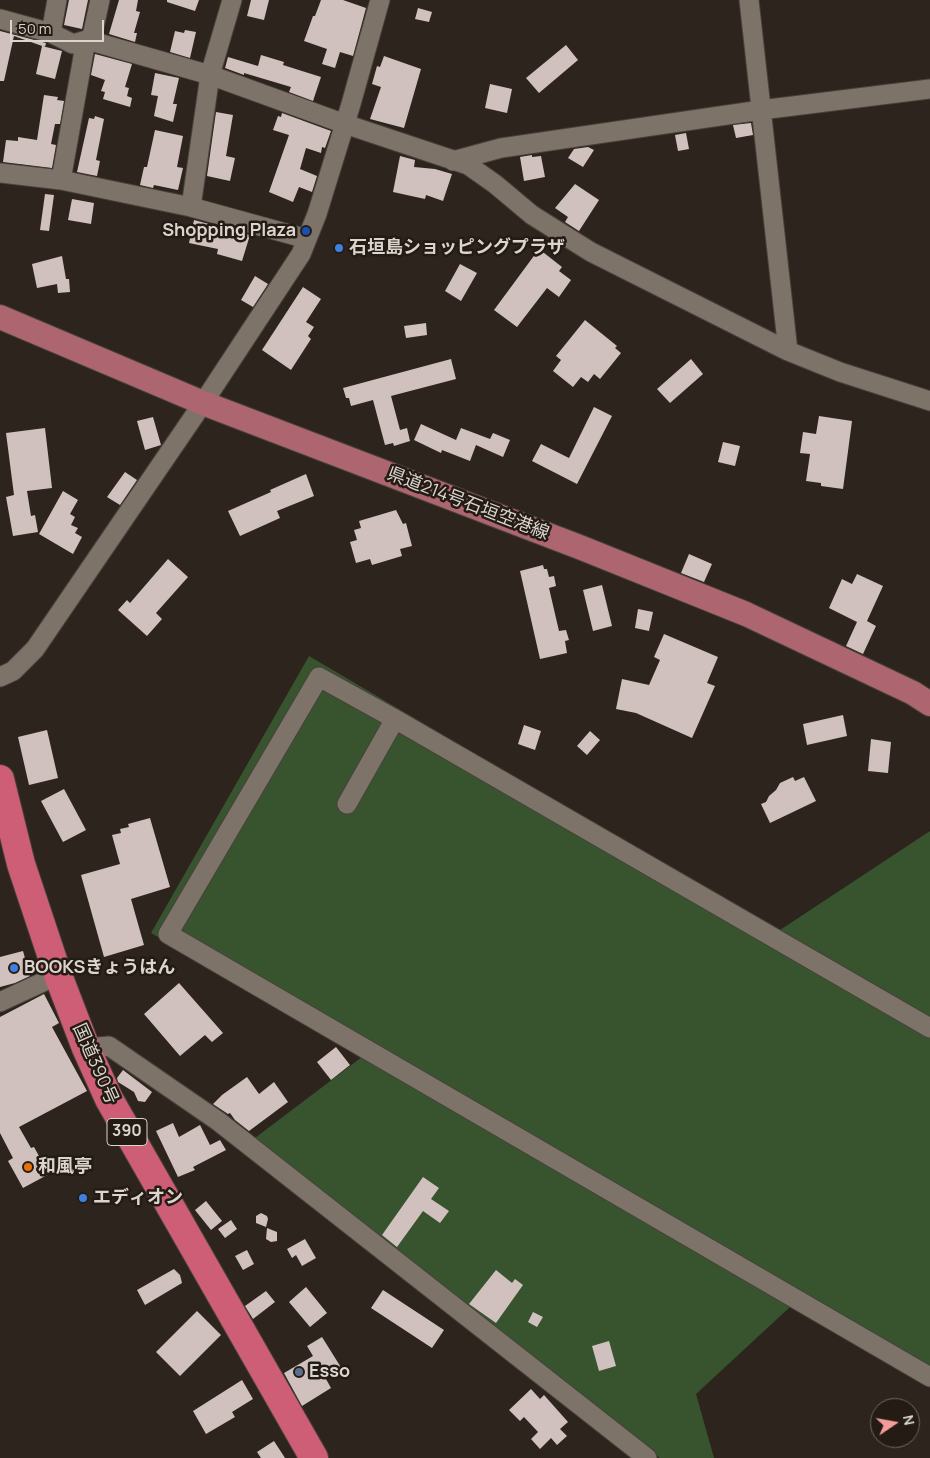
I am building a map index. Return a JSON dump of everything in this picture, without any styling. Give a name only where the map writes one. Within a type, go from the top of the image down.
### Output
[{"type":"highway","name":"国道390号","points":[[0,779],[21,864],[58,975],[86,1048],[109,1099],[314,1458]]},
{"type":"main road","name":"県道214号石垣空港線","points":[[0,317],[203,403],[573,544],[746,614],[913,693],[930,704]]},
{"type":"street","points":[[51,33],[57,0]]},
{"type":"street","points":[[61,180],[88,40],[100,0]]},
{"type":"street","points":[[191,207],[210,75],[232,0]]},
{"type":"street","points":[[0,677],[13,671],[35,649],[203,403],[301,254],[317,214],[345,124],[380,0]]},
{"type":"street","points":[[749,0],[788,351]]},
{"type":"street","points":[[0,19],[51,33],[74,44],[88,40],[210,75],[345,124],[468,165],[495,184],[532,215],[591,252],[788,351],[840,372],[930,401]]},
{"type":"street","points":[[453,161],[501,148],[760,110],[930,89]]},
{"type":"street","points":[[0,173],[61,180],[191,207],[307,240]]},
{"type":"street","points":[[930,1028],[319,677],[168,934],[930,1377]]},
{"type":"street","points":[[347,804],[395,719]]},
{"type":"street","points":[[0,1002],[58,975]]},
{"type":"street","points":[[86,1048],[109,1046],[218,1121],[647,1458]]},
{"type":"green space","points":[[309,656],[777,932],[930,831],[930,1387],[151,933]]},
{"type":"green space","points":[[362,1057],[790,1307],[696,1394],[714,1458],[660,1458],[488,1328],[251,1141]]},
{"type":"building","points":[[69,0],[88,0],[82,29],[64,25]]},
{"type":"building","points":[[119,0],[138,0],[136,11],[140,12],[134,33],[137,33],[135,42],[109,34]]},
{"type":"building","points":[[167,0],[199,0],[195,11],[167,2]]},
{"type":"building","points":[[251,0],[269,0],[264,20],[247,16]]},
{"type":"building","points":[[321,0],[343,0],[366,8],[353,56],[340,52],[335,68],[322,64],[327,49],[304,41]]},
{"type":"building","points":[[418,8],[432,12],[429,22],[415,19]]},
{"type":"building","points":[[185,30],[196,32],[190,58],[170,52],[175,31],[184,33]]},
{"type":"building","points":[[0,31],[46,43],[45,47],[14,36],[4,81],[0,81]]},
{"type":"building","points":[[566,45],[578,60],[539,93],[526,78]]},
{"type":"building","points":[[42,46],[62,51],[55,79],[36,74]]},
{"type":"building","points":[[95,54],[132,64],[125,87],[129,88],[127,96],[132,98],[130,107],[103,99],[105,92],[101,91],[105,80],[91,75]]},
{"type":"building","points":[[261,55],[284,62],[283,65],[321,77],[313,101],[289,92],[291,87],[225,68],[228,57],[258,66]]},
{"type":"building","points":[[384,56],[421,69],[404,128],[370,119],[381,87],[372,84],[377,66],[380,67]]},
{"type":"building","points":[[155,73],[179,78],[173,104],[177,104],[173,122],[154,116],[158,96],[151,95]]},
{"type":"building","points":[[490,84],[512,89],[507,113],[485,108]]},
{"type":"building","points":[[44,95],[58,97],[57,100],[64,101],[60,124],[55,124],[51,144],[56,145],[52,168],[3,162],[6,140],[18,141],[18,137],[37,140]]},
{"type":"building","points":[[216,112],[233,115],[226,156],[235,158],[230,181],[207,176]]},
{"type":"building","points":[[282,113],[331,131],[325,148],[322,147],[321,153],[306,148],[300,169],[317,176],[312,192],[299,187],[293,202],[269,192],[289,135],[273,130],[278,116],[281,117]]},
{"type":"building","points":[[95,116],[104,119],[96,160],[100,161],[97,176],[77,172],[89,118],[94,119]]},
{"type":"building","points":[[751,123],[753,135],[736,138],[733,125]]},
{"type":"building","points":[[155,130],[183,136],[177,167],[183,168],[178,190],[154,185],[153,188],[140,185],[144,167],[147,167]]},
{"type":"building","points":[[686,133],[689,149],[678,151],[675,135]]},
{"type":"building","points":[[588,147],[594,150],[583,167],[568,158],[574,149]]},
{"type":"building","points":[[532,155],[532,157],[541,156],[545,177],[524,181],[520,157]]},
{"type":"building","points":[[400,156],[415,160],[414,167],[435,169],[452,174],[443,201],[426,195],[425,199],[393,192]]},
{"type":"building","points":[[575,184],[599,200],[579,231],[565,222],[568,217],[555,208]]},
{"type":"building","points":[[45,194],[54,195],[49,231],[40,230]]},
{"type":"building","points":[[72,199],[94,203],[91,224],[68,220]]},
{"type":"building","points":[[194,220],[250,235],[242,261],[217,254],[218,249],[189,243]]},
{"type":"building","points":[[539,249],[562,267],[559,271],[571,280],[559,297],[547,288],[517,327],[494,310]]},
{"type":"building","points":[[62,256],[66,279],[69,279],[70,292],[58,293],[57,284],[37,288],[32,264]]},
{"type":"building","points":[[460,264],[477,273],[461,301],[445,291]]},
{"type":"building","points":[[255,276],[268,284],[253,307],[241,300]]},
{"type":"building","points":[[303,287],[321,299],[306,322],[314,327],[308,336],[311,339],[291,370],[262,350]]},
{"type":"building","points":[[585,320],[617,346],[615,348],[621,353],[600,379],[594,374],[588,382],[581,377],[573,387],[553,371],[561,360],[556,356]]},
{"type":"building","points":[[426,323],[427,335],[406,338],[404,326]]},
{"type":"building","points":[[451,359],[456,379],[391,396],[400,430],[407,428],[410,441],[394,446],[393,443],[385,445],[373,400],[351,406],[349,398],[346,398],[343,388]]},
{"type":"building","points":[[691,359],[703,374],[670,403],[657,389]]},
{"type":"building","points":[[594,407],[612,416],[577,484],[532,461],[541,444],[569,458]]},
{"type":"building","points":[[819,416],[852,421],[843,489],[821,486],[821,483],[806,481],[810,454],[800,453],[803,432],[816,434]]},
{"type":"building","points":[[153,417],[161,445],[145,450],[137,421]]},
{"type":"building","points":[[421,424],[456,440],[461,428],[490,439],[493,433],[510,440],[503,457],[476,445],[470,461],[442,450],[441,453],[414,440]]},
{"type":"building","points":[[45,428],[52,488],[27,491],[31,516],[35,515],[38,532],[13,536],[6,497],[14,495],[6,433]]},
{"type":"building","points":[[723,442],[740,446],[735,466],[718,462]]},
{"type":"building","points":[[125,472],[137,480],[120,505],[107,497]]},
{"type":"building","points":[[306,474],[314,496],[277,511],[280,518],[240,536],[228,511]]},
{"type":"building","points":[[63,491],[78,500],[70,514],[75,517],[71,525],[78,528],[75,533],[82,537],[73,554],[39,534]]},
{"type":"building","points":[[396,510],[403,524],[406,523],[412,546],[400,549],[402,556],[372,565],[370,559],[356,563],[350,542],[357,540],[354,530],[361,528],[359,521]]},
{"type":"building","points":[[689,554],[712,564],[704,582],[681,573]]},
{"type":"building","points":[[168,559],[188,577],[156,613],[162,619],[147,636],[118,610],[127,600],[130,603]]},
{"type":"building","points":[[543,565],[544,569],[547,569],[549,577],[554,576],[556,586],[549,588],[559,631],[566,630],[569,640],[565,641],[567,653],[540,659],[520,571]]},
{"type":"building","points":[[857,574],[883,586],[867,621],[876,626],[863,654],[846,646],[857,622],[829,608],[842,579],[852,584]]},
{"type":"building","points":[[602,585],[612,626],[593,631],[583,590]]},
{"type":"building","points":[[638,609],[653,612],[649,631],[635,628]]},
{"type":"building","points":[[664,634],[718,657],[707,683],[715,686],[692,738],[636,713],[616,709],[622,679],[649,685],[660,660],[654,657]]},
{"type":"building","points":[[843,715],[847,736],[807,745],[803,724]]},
{"type":"building","points":[[524,725],[541,731],[535,750],[518,744]]},
{"type":"building","points":[[47,730],[58,778],[29,785],[18,737]]},
{"type":"building","points":[[590,731],[600,740],[587,755],[577,746]]},
{"type":"building","points":[[871,739],[891,742],[888,773],[868,771]]},
{"type":"building","points":[[793,777],[795,781],[804,777],[816,801],[770,823],[761,804],[766,802],[780,783]]},
{"type":"building","points":[[64,789],[86,830],[63,842],[41,801]]},
{"type":"building","points":[[150,818],[170,887],[131,899],[144,945],[104,957],[81,875],[120,864],[112,835],[121,833],[120,829],[129,827],[128,824]]},
{"type":"building","name":"BOOKSきょうはん","points":[[23,951],[30,976],[0,987],[0,957]]},
{"type":"building","points":[[179,983],[223,1033],[212,1042],[205,1035],[180,1056],[144,1014]]},
{"type":"building","points":[[44,994],[59,1023],[52,1027],[87,1091],[19,1127],[31,1148],[34,1147],[49,1174],[23,1188],[8,1161],[13,1158],[0,1133],[0,1017]]},
{"type":"building","points":[[336,1047],[350,1065],[331,1080],[317,1062]]},
{"type":"building","points":[[123,1070],[152,1092],[145,1102],[138,1101],[134,1092],[118,1082],[117,1078]]},
{"type":"building","points":[[247,1077],[259,1094],[274,1082],[288,1102],[249,1131],[235,1120],[230,1113],[228,1114],[213,1104]]},
{"type":"building","points":[[173,1123],[179,1137],[200,1125],[210,1145],[220,1140],[226,1150],[193,1167],[195,1170],[178,1177],[156,1131]]},
{"type":"building","points":[[423,1177],[439,1188],[431,1199],[449,1211],[440,1223],[423,1211],[397,1247],[382,1235]]},
{"type":"building","points":[[206,1201],[222,1221],[211,1230],[195,1210]]},
{"type":"building","points":[[261,1213],[267,1216],[266,1227],[256,1223],[256,1216]]},
{"type":"building","points":[[231,1220],[237,1229],[225,1238],[218,1229]]},
{"type":"building","points":[[267,1228],[277,1232],[277,1241],[271,1242],[266,1239]]},
{"type":"building","points":[[305,1239],[316,1258],[302,1266],[296,1255],[292,1258],[287,1249]]},
{"type":"building","points":[[247,1250],[254,1264],[243,1270],[235,1256]]},
{"type":"building","points":[[174,1269],[180,1275],[182,1283],[145,1305],[137,1290]]},
{"type":"building","points":[[496,1270],[512,1283],[515,1279],[523,1285],[496,1323],[469,1304]]},
{"type":"building","points":[[306,1287],[327,1313],[310,1327],[289,1302]]},
{"type":"building","points":[[383,1290],[444,1330],[432,1348],[371,1308]]},
{"type":"building","points":[[266,1291],[275,1302],[253,1319],[245,1306]]},
{"type":"building","points":[[197,1311],[221,1335],[180,1376],[156,1352]]},
{"type":"building","points":[[533,1312],[543,1317],[537,1327],[528,1322]]},
{"type":"building","points":[[322,1337],[342,1369],[326,1379],[331,1388],[302,1406],[284,1373],[313,1356],[307,1346]]},
{"type":"building","points":[[609,1341],[616,1366],[599,1371],[592,1346]]},
{"type":"building","points":[[242,1380],[253,1399],[232,1412],[235,1417],[206,1434],[193,1411]]},
{"type":"building","points":[[531,1389],[540,1399],[544,1395],[568,1422],[560,1429],[567,1436],[557,1445],[551,1438],[540,1449],[531,1439],[538,1432],[524,1417],[520,1421],[509,1410]]},
{"type":"building","points":[[274,1441],[285,1458],[261,1458],[257,1452]]},
{"type":"place","name":"Shopping Plaza","points":[[306,231]]},
{"type":"place","name":"石垣島ショッピングプラザ","points":[[339,248]]},
{"type":"place","name":"BOOKSきょうはん","points":[[14,968]]},
{"type":"place","name":"和風亭","points":[[28,1167]]},
{"type":"place","name":"エディオン","points":[[83,1198]]},
{"type":"place","name":"Esso","points":[[299,1372]]}]
